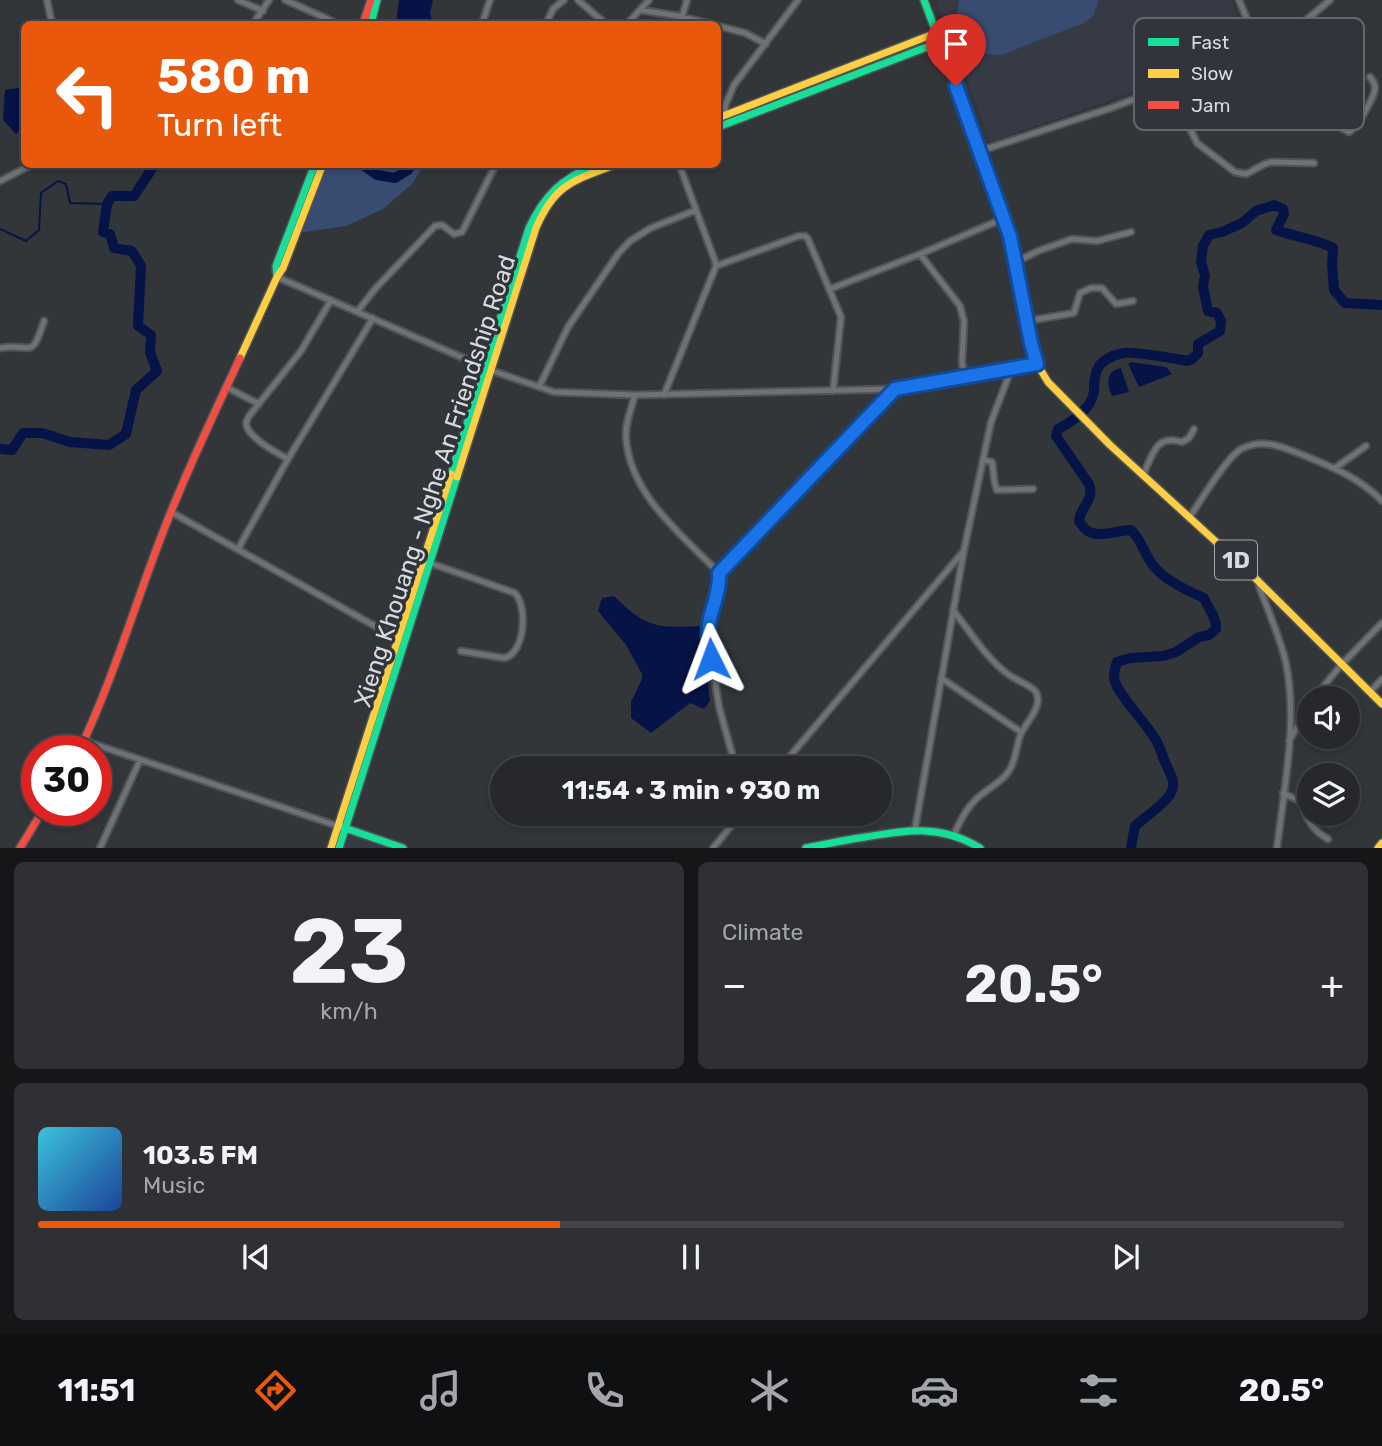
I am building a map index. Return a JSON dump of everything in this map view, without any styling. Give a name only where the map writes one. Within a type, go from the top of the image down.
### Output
[{"type":"main road","points":[[364,21],[371,0]]},
{"type":"main road","points":[[372,21],[377,0]]},
{"type":"main road","name":"1D","points":[[924,0],[1005,218],[1037,364],[1048,382],[1085,421],[1256,580],[1382,704]]},
{"type":"main road","points":[[721,117],[936,33]]},
{"type":"main road","points":[[721,126],[940,42]]},
{"type":"main road","points":[[278,276],[276,266],[313,168]]},
{"type":"main road","points":[[88,735],[193,458],[284,268],[322,168]]},
{"type":"main road","name":"Xieng Khouang - Nghe An Friendship Road","points":[[401,640],[430,563],[529,228],[537,209],[549,192],[582,168]]},
{"type":"main road","name":"Xieng Khouang - Nghe An Friendship Road","points":[[331,848],[341,827],[487,368],[536,228],[555,195],[607,168]]},
{"type":"main road","points":[[20,848],[33,826]]},
{"type":"main road","points":[[341,827],[402,848]]},
{"type":"main road","name":"Xieng Khouang - Nghe An Friendship Road","points":[[339,848],[341,827]]},
{"type":"main road","points":[[806,848],[915,829],[936,830],[954,835],[980,848]]},
{"type":"main road","points":[[1378,848],[1382,842]]},
{"type":"street","points":[[47,0],[51,21]]},
{"type":"street","points":[[238,0],[263,11]]},
{"type":"street","points":[[255,21],[269,0]]},
{"type":"street","points":[[285,0],[330,21]]},
{"type":"street","points":[[483,21],[490,0]]},
{"type":"street","points":[[547,21],[553,9],[564,0]]},
{"type":"street","points":[[578,0],[602,21]]},
{"type":"street","points":[[630,21],[649,0]]},
{"type":"street","points":[[682,17],[687,0]]},
{"type":"street","points":[[726,115],[725,106],[734,85],[798,0]]},
{"type":"street","points":[[1239,0],[1246,18]]},
{"type":"street","points":[[1307,18],[1330,0]]},
{"type":"street","points":[[640,10],[699,21]]},
{"type":"street","points":[[721,27],[745,33],[766,44]]},
{"type":"street","points":[[1364,112],[1374,94],[1375,88],[1370,77]]},
{"type":"street","points":[[980,151],[1134,99]]},
{"type":"street","points":[[1191,130],[1197,143],[1236,172],[1246,174],[1271,162],[1314,163]]},
{"type":"street","points":[[0,181],[25,168]]},
{"type":"street","points":[[357,312],[375,289],[435,226],[442,225],[454,234],[462,232],[494,168]]},
{"type":"street","points":[[664,395],[716,266],[680,168]]},
{"type":"street","points":[[539,387],[568,327],[618,254],[630,241],[651,228],[696,211]]},
{"type":"street","points":[[830,289],[1005,218]]},
{"type":"street","points":[[1016,262],[1072,239],[1097,241],[1131,232]]},
{"type":"street","points":[[716,266],[799,236],[808,239],[841,317],[833,391]]},
{"type":"street","points":[[920,254],[960,306],[964,321],[962,362],[965,377]]},
{"type":"street","points":[[278,276],[487,368],[554,392],[635,396],[895,389],[1037,364]]},
{"type":"street","points":[[1027,321],[1074,313],[1080,293],[1090,288],[1102,288],[1116,304],[1133,301]]},
{"type":"street","points":[[288,459],[255,438],[246,427],[248,416],[300,351],[331,300]]},
{"type":"street","points":[[238,549],[288,459],[373,318]]},
{"type":"street","points":[[0,348],[33,347],[37,343],[44,321]]},
{"type":"street","points":[[915,829],[964,550],[991,422],[1011,370]]},
{"type":"street","points":[[226,387],[259,404]]},
{"type":"street","points":[[719,573],[895,389]]},
{"type":"street","points":[[635,396],[625,436],[630,463],[645,492],[669,522],[719,573],[720,587],[710,620],[709,640],[719,707],[733,756]]},
{"type":"street","points":[[1143,475],[1157,446],[1165,439],[1182,442],[1189,438],[1194,429]]},
{"type":"street","points":[[1189,517],[1239,450],[1266,443],[1335,468],[1380,496]]},
{"type":"street","points":[[1335,468],[1366,446]]},
{"type":"street","points":[[984,460],[992,463],[997,490],[1033,489]]},
{"type":"street","points":[[171,512],[401,640]]},
{"type":"street","points":[[790,756],[964,550]]},
{"type":"street","points":[[430,563],[516,593],[520,598],[523,624],[517,649],[511,657],[504,659],[460,651]]},
{"type":"street","points":[[1256,580],[1285,661],[1290,691],[1289,741],[1277,848]]},
{"type":"street","points":[[953,611],[996,665],[1036,693],[1035,710],[1021,732],[1009,771],[973,802],[954,835]]},
{"type":"street","points":[[1324,686],[1382,623]]},
{"type":"street","points":[[941,678],[1021,732]]},
{"type":"street","points":[[1370,692],[1382,680]]},
{"type":"street","points":[[1289,741],[1297,727]]},
{"type":"street","points":[[112,750],[341,827]]},
{"type":"street","points":[[100,848],[140,760]]},
{"type":"street","points":[[1283,793],[1302,802],[1311,827],[1328,839]]},
{"type":"street","points":[[713,848],[730,826]]},
{"type":"shaded area","points":[[399,0],[433,0],[430,13],[432,21],[396,21]]},
{"type":"shaded area","points":[[936,0],[1231,0],[1238,18],[1134,18],[1134,91],[991,142]]},
{"type":"shaded area","points":[[959,0],[1099,0],[1093,16],[1084,23],[1001,55],[978,51],[964,40],[958,23]]},
{"type":"shaded area","points":[[21,87],[21,129],[16,134],[3,120],[5,90]]},
{"type":"shaded area","points":[[322,168],[422,168],[412,184],[383,209],[346,226],[298,233]]},
{"type":"shaded area","points":[[1131,362],[1166,367],[1172,374],[1139,387],[1128,364]]},
{"type":"shaded area","points":[[1121,368],[1129,392],[1112,396],[1109,387],[1110,375]]},
{"type":"shaded area","points":[[614,596],[644,621],[674,627],[702,626],[710,701],[704,709],[690,703],[651,733],[631,718],[631,702],[642,674],[626,645],[598,611],[602,598]]},
{"type":"shaded area","points":[[345,828],[403,848],[339,848]]},
{"type":"waterway","points":[[0,449],[12,450],[23,433],[42,433],[70,442],[109,445],[126,434],[136,390],[157,371],[150,352],[151,335],[138,326],[141,266],[132,251],[114,248],[110,234],[103,232],[107,204],[112,196],[134,196],[152,168]]},
{"type":"waterway","points":[[367,168],[377,175],[395,178],[409,168]]},
{"type":"waterway","points":[[0,229],[26,241],[39,230],[41,193],[58,181],[66,184],[70,203],[107,204]]},
{"type":"waterway","points":[[1131,848],[1135,826],[1165,801],[1173,785],[1156,740],[1116,684],[1114,676],[1117,662],[1176,652],[1199,637],[1209,635],[1216,629],[1216,625],[1204,598],[1176,584],[1157,570],[1131,530],[1096,534],[1083,527],[1079,521],[1089,499],[1089,484],[1056,436],[1058,429],[1086,409],[1094,391],[1097,370],[1107,359],[1127,353],[1187,361],[1198,353],[1198,344],[1220,331],[1221,321],[1217,313],[1208,311],[1203,287],[1203,246],[1209,235],[1242,223],[1256,211],[1274,205],[1283,209],[1284,214],[1276,230],[1333,248],[1334,290],[1345,303],[1382,305]]},
{"type":"traffic: fast","points":[[372,21],[377,0]]},
{"type":"traffic: fast","points":[[924,0],[1005,218],[1025,309]]},
{"type":"traffic: fast","points":[[721,126],[940,42]]},
{"type":"traffic: fast","points":[[277,276],[276,266],[313,168]]},
{"type":"traffic: fast","points":[[451,474],[529,228],[548,197],[564,182],[588,168]]},
{"type":"traffic: fast","points":[[339,848],[457,477]]},
{"type":"traffic: fast","points":[[342,827],[403,848]]},
{"type":"traffic: fast","points":[[806,848],[910,831],[952,835],[980,848]]},
{"type":"traffic: slow","points":[[721,117],[936,33]]},
{"type":"traffic: slow","points":[[240,358],[283,268],[321,168]]},
{"type":"traffic: slow","points":[[457,477],[543,213],[568,185],[606,168]]},
{"type":"traffic: slow","points":[[1025,309],[1037,364],[1048,382],[1110,445],[1248,571],[1382,704]]},
{"type":"traffic: slow","points":[[331,848],[451,474]]},
{"type":"traffic: slow","points":[[1378,848],[1382,843]]},
{"type":"traffic: jam","points":[[364,21],[371,0]]},
{"type":"traffic: jam","points":[[87,735],[177,498],[240,358]]},
{"type":"traffic: jam","points":[[20,848],[33,826]]},
{"type":"route","points":[[711,659],[710,620],[720,587],[719,573],[895,389],[1037,364],[1005,218],[956,86]]}]
